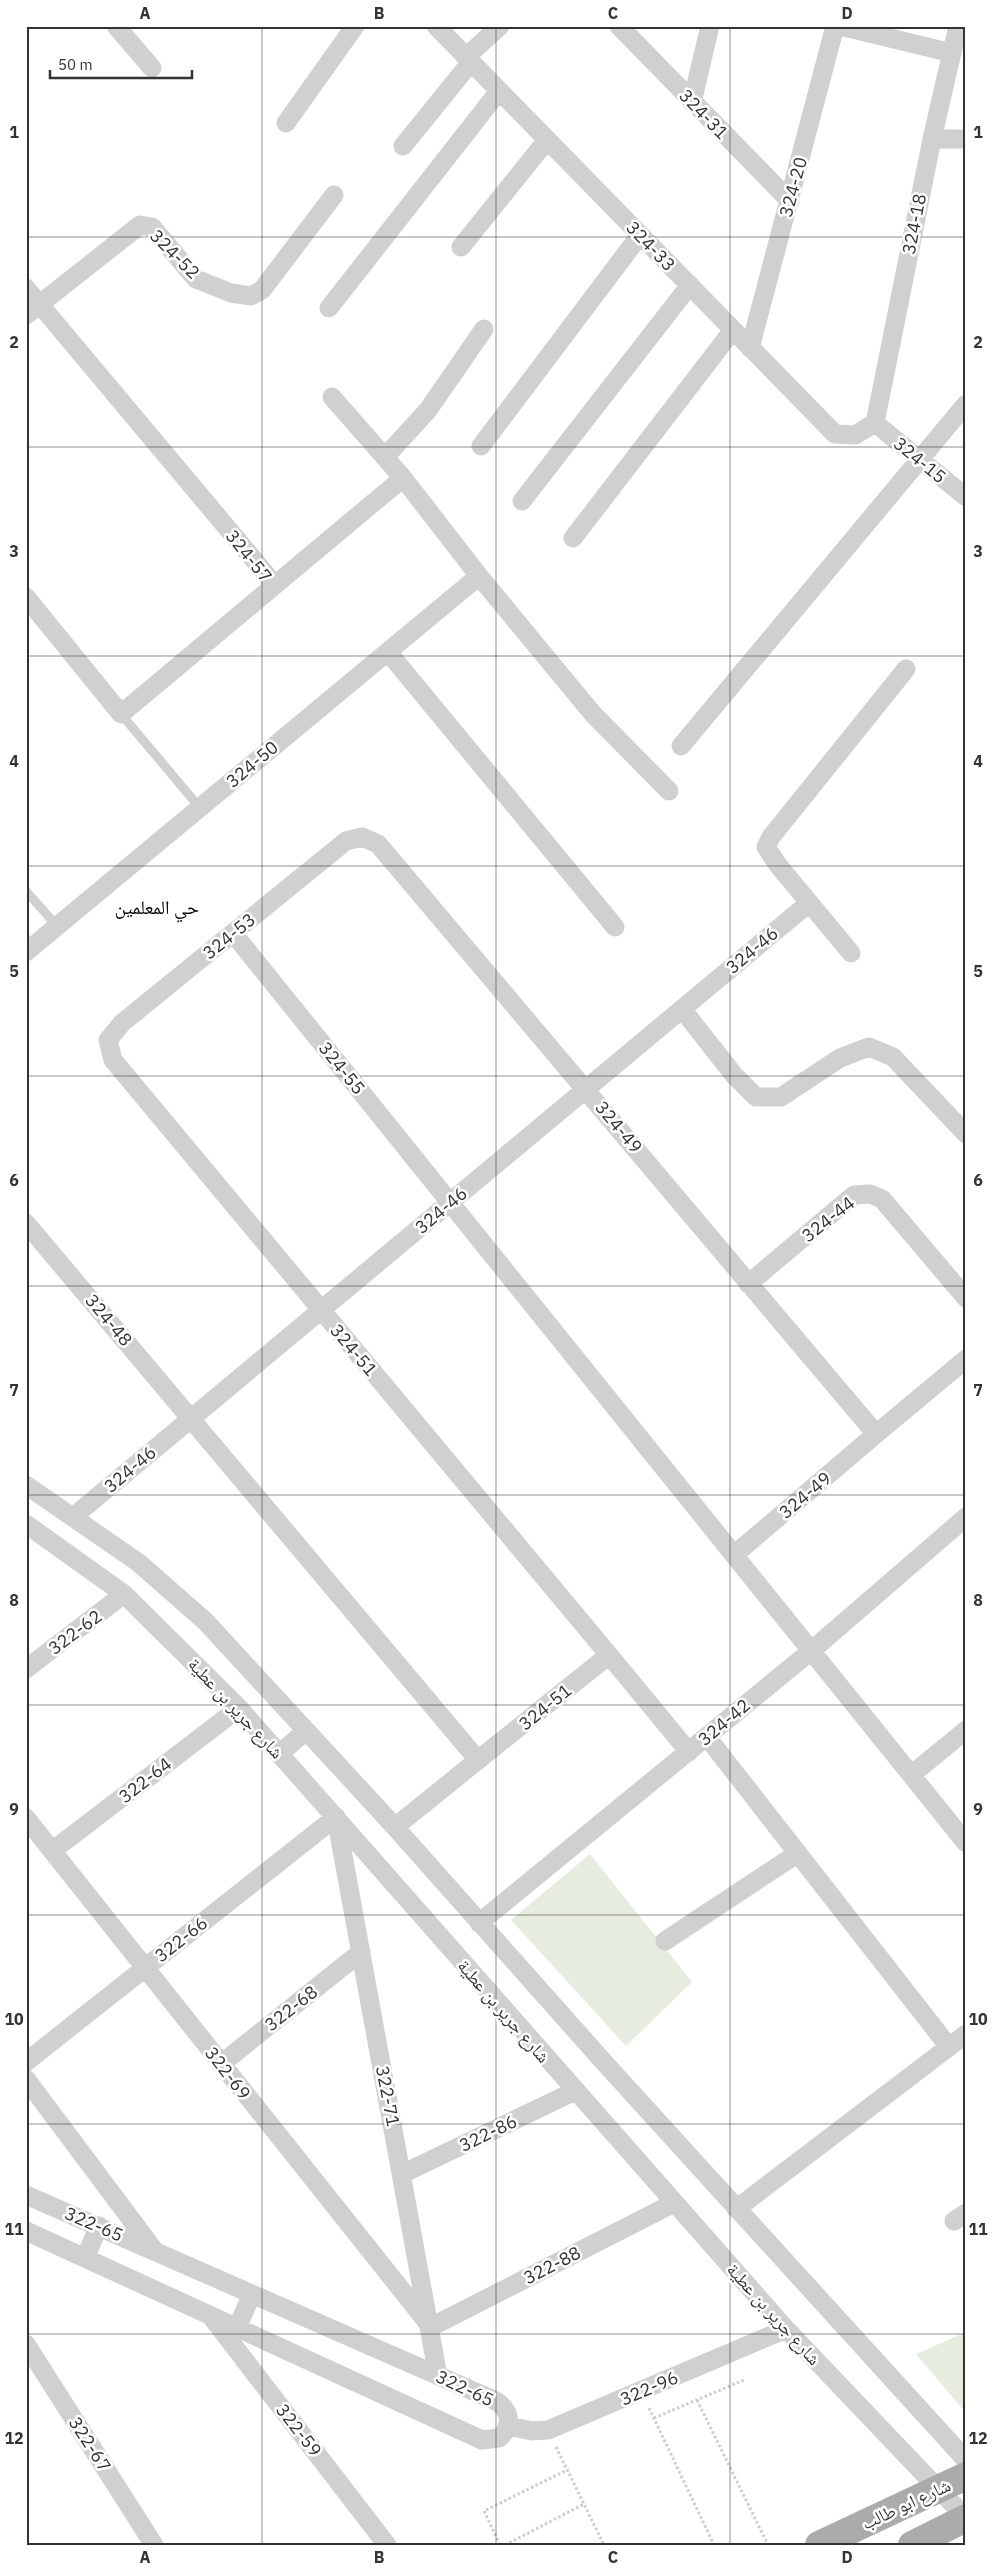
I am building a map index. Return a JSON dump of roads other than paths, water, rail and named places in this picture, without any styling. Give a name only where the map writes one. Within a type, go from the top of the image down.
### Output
[{"type":"main road","name":"شارع ابو طالب","points":[[819,2545],[966,2476]]},
{"type":"main road","points":[[912,2545],[966,2518]]},
{"type":"street","points":[[116,26],[152,68]]},
{"type":"street","points":[[286,123],[355,26]]},
{"type":"street","name":"324-33","points":[[436,26],[835,434],[855,435],[874,423]]},
{"type":"street","points":[[403,146],[468,59],[500,26]]},
{"type":"street","name":"324-31","points":[[619,26],[790,201]]},
{"type":"street","points":[[692,102],[710,26]]},
{"type":"street","name":"324-20","points":[[750,348],[835,26]]},
{"type":"street","points":[[840,26],[952,52]]},
{"type":"street","name":"324-18","points":[[874,423],[932,139],[958,26]]},
{"type":"street","points":[[329,308],[499,91]]},
{"type":"street","points":[[932,139],[966,139]]},
{"type":"street","points":[[461,247],[547,140]]},
{"type":"street","name":"324-52","points":[[33,310],[140,225],[152,227],[196,279],[231,294],[250,296],[262,290],[334,195]]},
{"type":"street","points":[[481,446],[640,235]]},
{"type":"street","points":[[522,501],[690,285]]},
{"type":"street","name":"324-57","points":[[26,288],[33,310],[275,585],[121,714]]},
{"type":"street","points":[[385,457],[428,410],[484,329]]},
{"type":"street","points":[[574,538],[733,330]]},
{"type":"street","points":[[332,397],[403,478],[478,576],[593,714],[669,791]]},
{"type":"street","points":[[681,746],[966,404]]},
{"type":"street","name":"324-15","points":[[874,423],[966,497]]},
{"type":"street","points":[[275,585],[403,478]]},
{"type":"street","name":"324-50","points":[[26,952],[478,576]]},
{"type":"street","points":[[26,597],[121,714]]},
{"type":"street","points":[[388,652],[615,927]]},
{"type":"street","points":[[852,954],[809,903],[766,847],[771,837],[906,669]]},
{"type":"street","name":"324-53","points":[[321,1310],[113,1060],[108,1040],[122,1023],[346,841],[362,837],[378,844],[587,1088]]},
{"type":"street","name":"324-46","points":[[73,1517],[809,903]]},
{"type":"street","name":"324-55","points":[[233,933],[450,1202]]},
{"type":"street","points":[[682,1009],[734,1075],[756,1097],[781,1097],[840,1058],[869,1047],[893,1057],[966,1134]]},
{"type":"street","name":"324-49","points":[[587,1088],[748,1284],[876,1434],[734,1555]]},
{"type":"street","name":"324-44","points":[[748,1284],[854,1195],[870,1194],[882,1199],[966,1298]]},
{"type":"street","points":[[450,1202],[966,1843]]},
{"type":"street","name":"324-48","points":[[26,1223],[192,1418]]},
{"type":"street","name":"324-51","points":[[321,1310],[609,1655],[395,1827]]},
{"type":"street","points":[[876,1434],[966,1359]]},
{"type":"street","points":[[192,1418],[478,1760]]},
{"type":"street","name":"شارع جرير بن عطية","points":[[26,1485],[139,1563],[206,1622],[395,1827],[736,2209],[966,2460]]},
{"type":"street","name":"324-42","points":[[479,1923],[811,1651],[966,1516]]},
{"type":"street","name":"شارع جرير بن عطية","points":[[26,1524],[124,1594],[239,1708],[786,2330],[966,2518]]},
{"type":"street","name":"322-62","points":[[26,1669],[124,1594]]},
{"type":"street","points":[[609,1655],[689,1752]]},
{"type":"street","name":"322-64","points":[[52,1851],[239,1708]]},
{"type":"street","points":[[911,1775],[966,1730]]},
{"type":"street","points":[[279,1754],[306,1731]]},
{"type":"street","points":[[707,1737],[949,2047]]},
{"type":"street","name":"322-71","points":[[336,1817],[431,2327],[438,2376]]},
{"type":"street","name":"322-66","points":[[26,2062],[336,1817]]},
{"type":"street","name":"322-69","points":[[26,1818],[431,2327]]},
{"type":"street","points":[[665,1941],[798,1853]]},
{"type":"street","name":"322-68","points":[[221,2064],[361,1952]]},
{"type":"street","points":[[736,2209],[966,2034]]},
{"type":"street","points":[[26,2079],[155,2251]]},
{"type":"street","name":"322-86","points":[[402,2174],[575,2091]]},
{"type":"street","name":"322-65","points":[[26,2195],[438,2376],[504,2407],[509,2416],[509,2426],[499,2438],[482,2440],[26,2231]]},
{"type":"street","name":"322-88","points":[[431,2327],[674,2203]]},
{"type":"street","points":[[85,2258],[99,2226]]},
{"type":"street","points":[[237,2328],[252,2294]]},
{"type":"street","name":"322-59","points":[[211,2316],[387,2545]]},
{"type":"street","name":"322-96","points":[[509,2426],[532,2431],[548,2430],[786,2330]]},
{"type":"street","name":"322-67","points":[[26,2344],[154,2545]]},
{"type":"lane","points":[[121,714],[200,808]]},
{"type":"lane","points":[[26,891],[57,926]]},
{"type":"district","name":"حي المعلمين","points":[[157,907]]}]
